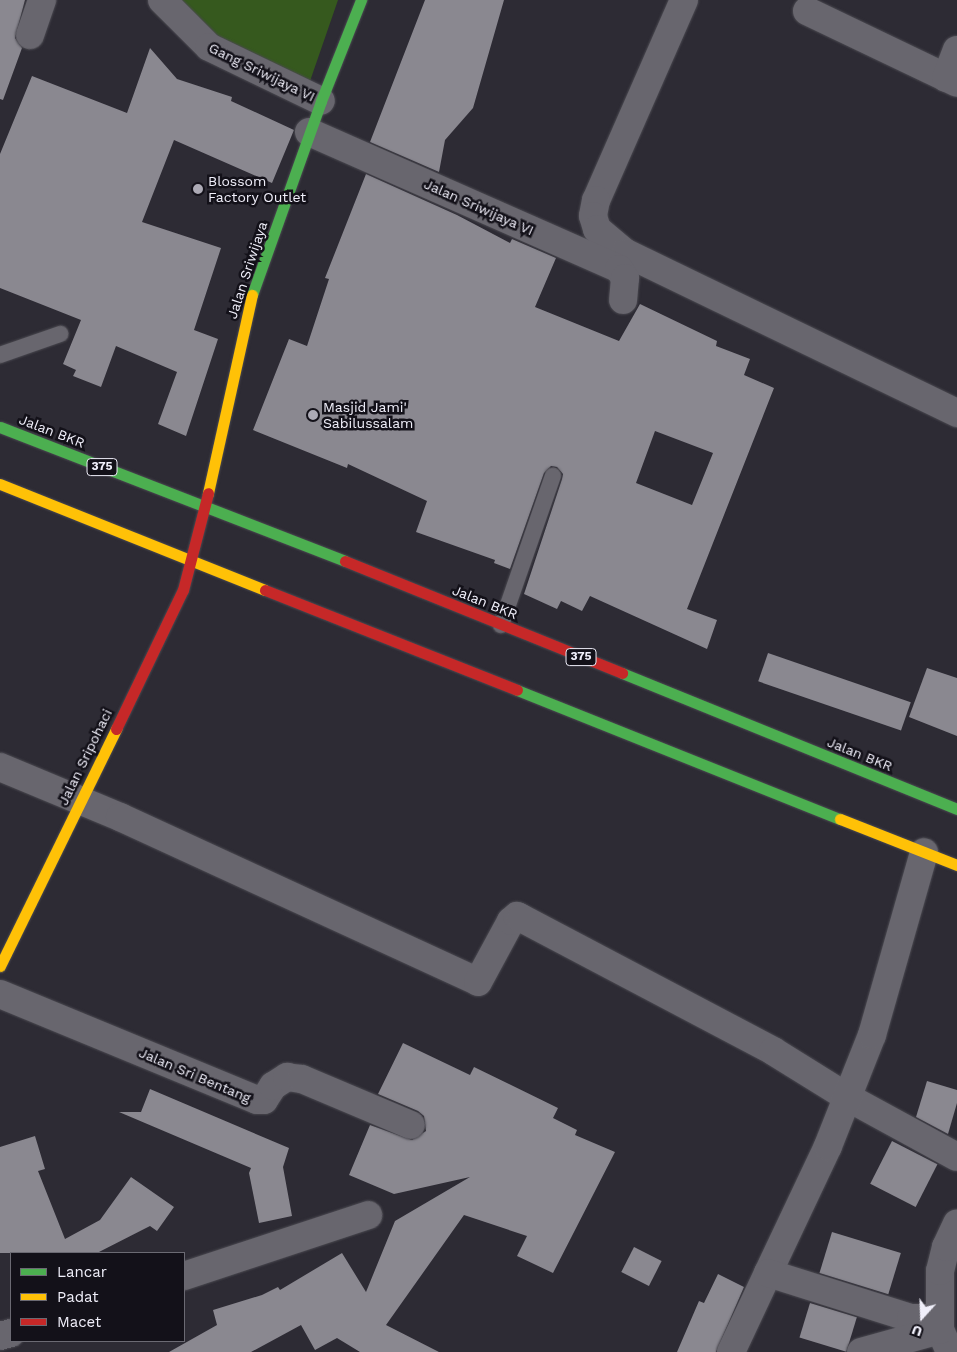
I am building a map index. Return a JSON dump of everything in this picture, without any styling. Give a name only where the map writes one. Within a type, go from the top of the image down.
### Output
[{"type":"main road","name":"Jalan Sriwijaya","points":[[192,560],[248,307],[309,132],[361,0]]},
{"type":"main road","name":"Jalan BKR","points":[[0,427],[205,504],[957,810]]},
{"type":"main road","points":[[0,484],[957,865]]},
{"type":"main road","name":"Jalan Sripohaci","points":[[0,966],[183,590],[192,560]]},
{"type":"street","points":[[30,35],[42,0]]},
{"type":"street","name":"Gang Sriwijaya VI","points":[[162,0],[209,47],[321,101]]},
{"type":"street","points":[[684,0],[596,200],[593,216],[597,229],[626,252],[957,413]]},
{"type":"street","points":[[807,11],[951,80],[957,50]]},
{"type":"street","name":"Jalan Sriwijaya VI","points":[[309,132],[619,269],[625,278],[623,300]]},
{"type":"street","points":[[0,768],[81,800],[478,982],[511,921],[517,916],[773,1051],[847,1097],[957,1157]]},
{"type":"street","points":[[731,1352],[847,1097],[872,1035],[924,852]]},
{"type":"street","name":"Jalan Sri Bentang","points":[[0,994],[257,1100],[264,1100],[273,1086],[287,1077],[302,1079],[411,1126]]},
{"type":"street","points":[[185,1276],[368,1215]]},
{"type":"street","points":[[943,1333],[940,1271],[946,1247],[957,1223]]},
{"type":"street","points":[[768,1273],[911,1318],[943,1333]]},
{"type":"street","points":[[861,1352],[943,1333]]},
{"type":"lane","points":[[0,356],[60,334]]},
{"type":"lane","points":[[501,625],[553,476]]},
{"type":"green space","points":[[177,0],[338,0],[309,84],[209,35]]},
{"type":"building","points":[[0,0],[25,0],[15,38],[22,48],[3,100],[0,99]]},
{"type":"building","points":[[425,0],[504,0],[473,108],[445,140],[439,172],[370,142]]},
{"type":"building","points":[[150,48],[177,79],[232,97],[231,101],[294,130],[272,183],[174,140],[142,222],[221,248],[194,330],[218,339],[186,436],[158,424],[177,372],[116,346],[101,387],[73,376],[76,370],[63,364],[81,320],[0,288],[0,154],[32,76],[127,113]]},
{"type":"building","points":[[366,174],[457,215],[510,243],[512,239],[556,258],[535,307],[619,341],[640,304],[717,341],[716,346],[750,359],[744,375],[774,388],[687,609],[717,620],[707,649],[590,596],[582,611],[561,601],[557,609],[524,594],[562,479],[563,474],[557,467],[551,466],[544,473],[510,569],[494,563],[495,560],[416,532],[427,501],[348,464],[347,468],[253,430],[289,339],[307,346],[329,279],[325,278]],"holes":[[[655,431],[713,453],[692,505],[636,483]]]},
{"type":"building","points":[[768,653],[911,702],[901,731],[758,681]]},
{"type":"building","points":[[927,668],[957,678],[957,736],[909,717]]},
{"type":"building","points":[[403,1043],[470,1075],[474,1067],[558,1108],[553,1118],[577,1130],[575,1135],[615,1152],[553,1273],[517,1256],[527,1236],[464,1215],[386,1325],[439,1352],[360,1352],[337,1338],[315,1350],[301,1325],[251,1352],[169,1352],[217,1325],[213,1310],[262,1295],[278,1287],[280,1290],[342,1253],[366,1292],[395,1221],[470,1177],[394,1194],[349,1175],[370,1125],[412,1140],[426,1131],[424,1116],[418,1111],[378,1094]]},
{"type":"building","points":[[927,1081],[957,1090],[957,1103],[948,1134],[916,1117]]},
{"type":"building","points":[[150,1089],[289,1148],[283,1167],[292,1216],[259,1223],[249,1173],[251,1168],[119,1112],[141,1112]]},
{"type":"building","points":[[35,1136],[45,1169],[38,1171],[65,1239],[100,1220],[131,1177],[174,1207],[157,1231],[150,1226],[99,1252],[0,1253],[0,1147]]},
{"type":"building","points":[[892,1141],[937,1164],[916,1207],[870,1184]]},
{"type":"building","points":[[832,1232],[901,1253],[888,1294],[819,1273]]},
{"type":"building","points":[[634,1247],[662,1261],[649,1286],[621,1272]]},
{"type":"building","points":[[718,1274],[744,1287],[716,1352],[677,1352],[699,1301],[704,1303]]},
{"type":"building","points":[[810,1303],[857,1317],[846,1352],[799,1337]]},
{"type":"traffic: fast","points":[[252,295],[321,101],[361,0]]},
{"type":"traffic: fast","points":[[0,427],[345,561]]},
{"type":"traffic: fast","points":[[622,673],[957,809]]},
{"type":"traffic: fast","points":[[517,690],[840,819]]},
{"type":"traffic: slow","points":[[208,493],[252,295]]},
{"type":"traffic: slow","points":[[0,484],[265,590]]},
{"type":"traffic: slow","points":[[0,966],[116,729]]},
{"type":"traffic: slow","points":[[840,819],[957,865]]},
{"type":"traffic: jam","points":[[116,729],[183,590],[208,493]]},
{"type":"traffic: jam","points":[[345,561],[622,673]]},
{"type":"traffic: jam","points":[[265,590],[517,690]]},
{"type":"place","name":"Blossom Factory Outlet","points":[[198,189]]},
{"type":"place","name":"Masjid Jami' Sabilussalam","points":[[313,415]]}]
